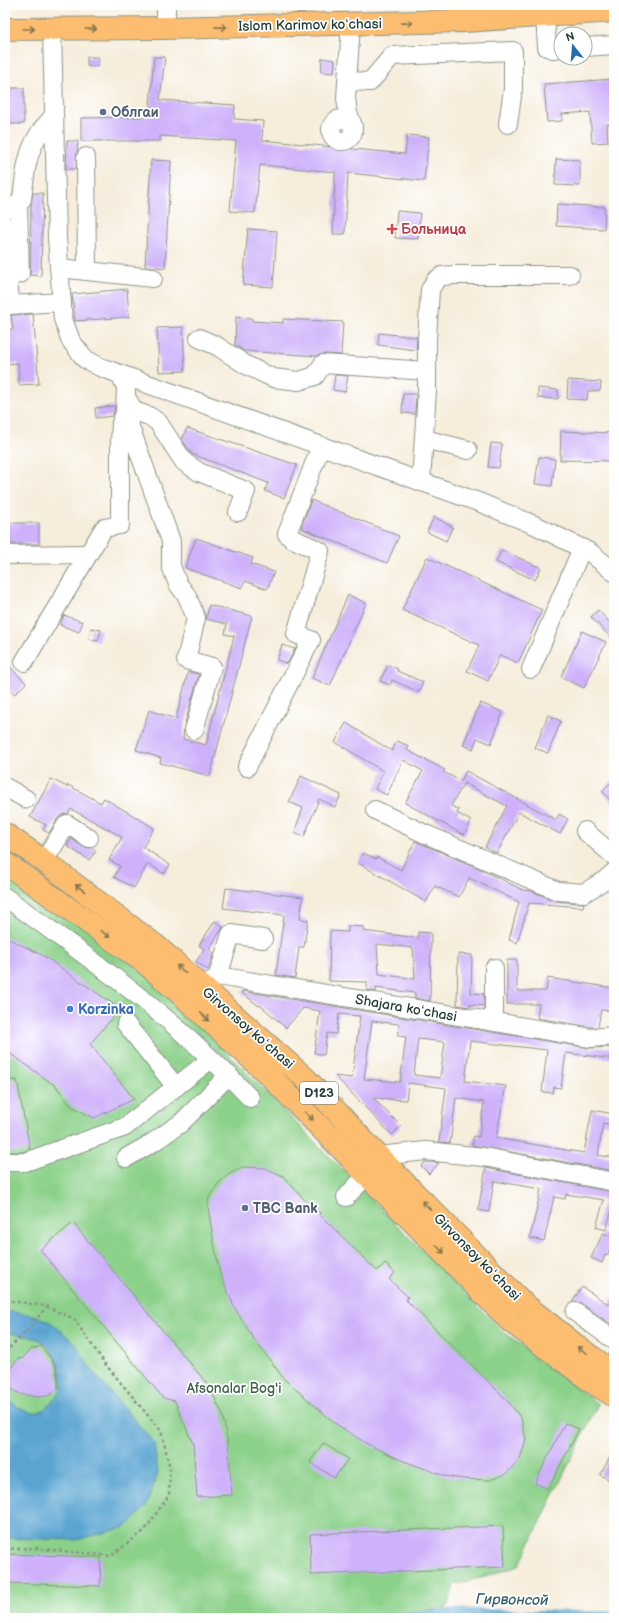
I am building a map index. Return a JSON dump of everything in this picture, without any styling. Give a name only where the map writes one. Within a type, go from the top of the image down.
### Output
[{"type":"main road","name":"Islom Karimov koʻchasi","points":[[5,29],[166,28],[464,21],[614,11]]},
{"type":"main road","name":"Girvonsoy koʻchasi","points":[[5,834],[44,861],[155,945],[210,982],[306,1079],[378,1156],[525,1319],[614,1373]]},
{"type":"main road","name":"Girvonsoy koʻchasi","points":[[5,863],[145,963],[271,1077],[367,1175],[592,1382],[614,1396]]},
{"type":"street","points":[[166,5],[166,28]]},
{"type":"street","points":[[592,13],[601,18],[614,20]]},
{"type":"street","points":[[545,16],[547,47],[553,49]]},
{"type":"street","points":[[347,90],[344,106],[330,129],[333,137],[341,141],[350,139],[353,126],[348,113],[347,90],[351,24]]},
{"type":"street","points":[[52,29],[57,237],[63,319],[71,341],[85,359],[100,368],[421,482],[537,526],[591,553],[614,572]]},
{"type":"street","points":[[593,46],[614,45]]},
{"type":"street","points":[[347,90],[370,82],[392,56],[512,51],[513,89],[508,124]]},
{"type":"street","points":[[7,275],[20,274],[12,205],[22,199],[27,160],[32,146],[40,132],[54,115]]},
{"type":"street","points":[[86,157],[87,271]]},
{"type":"street","points":[[5,226],[10,305],[62,302]]},
{"type":"street","points":[[59,268],[153,278]]},
{"type":"street","points":[[421,482],[430,290],[435,281],[442,276],[454,275],[570,275]]},
{"type":"street","points":[[199,338],[218,346],[246,365],[273,378],[300,381],[316,376],[323,364],[427,371]]},
{"type":"street","points":[[24,662],[104,528],[120,525],[120,443],[126,387],[120,374]]},
{"type":"street","points":[[125,405],[134,411],[149,416],[158,422],[184,462],[199,472],[246,491],[238,512]]},
{"type":"street","points":[[125,405],[172,541],[170,566],[178,584],[187,596],[196,618],[186,660],[212,667],[194,730]]},
{"type":"street","points":[[424,439],[468,450]]},
{"type":"street","points":[[247,767],[311,640],[296,634],[320,551],[291,538],[287,534],[321,446]]},
{"type":"street","points":[[531,669],[582,548]]},
{"type":"street","points":[[5,555],[88,554]]},
{"type":"street","points":[[5,787],[26,799]]},
{"type":"street","points":[[376,810],[430,836],[558,891],[584,893],[605,880],[614,872]]},
{"type":"street","points":[[44,861],[67,824],[89,838]]},
{"type":"street","points":[[585,831],[614,856]]},
{"type":"street","points":[[5,897],[105,969],[165,1016],[228,1075],[250,1098]]},
{"type":"street","points":[[210,982],[231,934],[263,939]]},
{"type":"street","points":[[494,968],[494,1012]]},
{"type":"street","name":"Shajara koʻchasi","points":[[210,982],[472,1019],[592,1038],[614,1036]]},
{"type":"street","points":[[472,1019],[474,1010],[527,1015]]},
{"type":"street","points":[[126,1024],[176,1087]]},
{"type":"street","points":[[5,1162],[25,1162],[125,1127],[211,1059]]},
{"type":"street","points":[[126,1158],[152,1143],[180,1123],[228,1075]]},
{"type":"street","points":[[378,1156],[426,1151],[477,1156],[614,1182]]},
{"type":"street","points":[[346,1197],[367,1175]]},
{"type":"street","points":[[575,1312],[614,1340]]},
{"type":"path","points":[[5,1300],[46,1306],[74,1319],[106,1365],[162,1430],[170,1468],[169,1495],[145,1530],[111,1556],[35,1548],[5,1549]]},
{"type":"path","points":[[5,1352],[28,1330],[46,1306]]},
{"type":"green space","name":"Afsonalar Bog'i","points":[[5,873],[135,960],[499,1328],[598,1404],[519,1566],[454,1585],[447,1608],[348,1618],[5,1618]]},
{"type":"water","points":[[5,1311],[34,1315],[52,1323],[75,1343],[90,1368],[154,1443],[158,1473],[146,1507],[126,1527],[76,1540],[5,1538],[5,1395],[16,1406],[28,1412],[34,1413],[46,1407],[56,1397],[60,1392],[62,1383],[56,1361],[48,1347],[43,1342],[38,1339],[5,1332]]},
{"type":"building","points":[[87,57],[98,57],[98,66],[87,66]]},
{"type":"building","points":[[154,57],[165,57],[160,100],[235,105],[234,119],[263,121],[262,140],[405,154],[407,135],[429,137],[424,181],[348,173],[345,234],[333,234],[335,172],[260,165],[255,213],[230,211],[236,141],[160,136],[160,141],[81,141],[81,118],[149,117]]},
{"type":"building","points":[[322,58],[335,60],[334,73],[321,72]]},
{"type":"building","points":[[614,79],[614,124],[607,124],[608,142],[592,143],[590,112],[562,114],[562,121],[547,122],[544,84]]},
{"type":"building","points":[[5,88],[24,88],[24,124],[5,124]]},
{"type":"building","points":[[67,141],[78,141],[76,169],[66,169]]},
{"type":"building","points":[[556,159],[580,160],[580,186],[555,185]]},
{"type":"building","points":[[151,160],[171,161],[165,268],[145,266]]},
{"type":"building","points":[[33,193],[43,193],[41,276],[30,275],[31,203]]},
{"type":"building","points":[[557,204],[605,207],[604,229],[556,226]]},
{"type":"building","points":[[397,211],[420,213],[418,239],[395,238]]},
{"type":"building","points":[[248,229],[277,231],[273,287],[243,285]]},
{"type":"building","points":[[127,289],[129,317],[75,321],[72,294]]},
{"type":"building","points":[[33,314],[39,384],[19,385],[18,363],[5,364],[5,330],[13,329],[11,315]]},
{"type":"building","points":[[236,317],[252,318],[252,321],[283,323],[283,319],[343,322],[341,355],[324,354],[317,356],[244,351],[235,345]]},
{"type":"building","points":[[183,327],[185,371],[159,372],[157,328]]},
{"type":"building","points":[[379,333],[417,337],[416,350],[378,345]]},
{"type":"building","points":[[335,375],[348,376],[345,392],[333,390]]},
{"type":"building","points":[[568,380],[601,382],[600,391],[588,391],[587,400],[567,399]]},
{"type":"building","points":[[538,388],[558,390],[558,399],[538,398]]},
{"type":"building","points":[[403,394],[416,394],[415,414],[402,413]]},
{"type":"building","points":[[115,406],[113,416],[96,418],[95,408]]},
{"type":"building","points":[[187,428],[297,465],[284,498],[265,491],[268,483],[192,454],[182,440]]},
{"type":"building","points":[[561,431],[614,433],[614,461],[560,460]]},
{"type":"building","points":[[491,443],[502,444],[499,468],[488,467]]},
{"type":"building","points":[[539,457],[555,459],[552,486],[535,484]]},
{"type":"building","points":[[311,500],[399,536],[387,563],[301,528]]},
{"type":"building","points":[[434,517],[453,527],[446,541],[427,532]]},
{"type":"building","points":[[5,523],[39,523],[39,544],[5,544]]},
{"type":"building","points":[[196,538],[253,558],[251,564],[274,572],[267,589],[245,581],[242,588],[185,568]]},
{"type":"building","points":[[502,550],[541,568],[535,580],[496,562]]},
{"type":"building","points":[[427,557],[542,610],[518,663],[500,655],[488,681],[467,671],[479,645],[402,610]]},
{"type":"building","points":[[348,595],[366,603],[330,686],[312,678]]},
{"type":"building","points":[[209,605],[252,616],[210,776],[160,763],[161,758],[136,750],[149,710],[176,719],[188,672],[199,674],[184,727],[183,739],[206,745],[234,636],[225,634],[227,624],[206,619]]},
{"type":"building","points":[[598,610],[614,627],[614,641],[591,617]]},
{"type":"building","points":[[64,615],[83,622],[79,632],[60,625]]},
{"type":"building","points":[[91,628],[101,630],[98,641],[89,639]]},
{"type":"building","points":[[582,631],[606,642],[584,688],[561,677]]},
{"type":"building","points":[[282,645],[295,649],[287,664],[277,660]]},
{"type":"building","points":[[5,662],[26,683],[15,694],[5,685]]},
{"type":"building","points":[[388,665],[398,669],[397,671],[423,682],[419,692],[392,680],[390,685],[380,681]]},
{"type":"building","points":[[480,703],[503,712],[491,744],[477,738],[473,749],[463,745]]},
{"type":"building","points":[[548,715],[561,721],[548,753],[535,748]]},
{"type":"building","points":[[346,723],[392,751],[397,741],[409,746],[407,750],[445,770],[443,772],[461,781],[466,771],[556,820],[559,814],[568,819],[560,834],[519,812],[497,853],[485,847],[507,806],[464,783],[451,806],[459,810],[457,813],[471,821],[464,835],[405,803],[423,771],[403,760],[387,795],[375,789],[383,771],[335,742]]},
{"type":"building","points":[[301,776],[341,795],[335,807],[319,799],[304,837],[294,833],[303,808],[289,802]]},
{"type":"building","points":[[51,779],[67,787],[68,785],[101,803],[104,798],[154,828],[143,847],[170,865],[164,874],[148,863],[134,888],[114,877],[120,866],[109,860],[122,837],[71,809],[68,814],[64,814],[58,818],[49,833],[43,830],[46,825],[30,817]]},
{"type":"building","points":[[614,779],[614,804],[602,791]]},
{"type":"building","points":[[72,839],[83,847],[91,848],[96,851],[89,860],[67,846]]},
{"type":"building","points":[[415,841],[476,867],[523,890],[531,891],[557,901],[584,903],[583,907],[529,903],[517,943],[509,940],[519,902],[469,878],[459,897],[435,886],[426,902],[358,863],[363,853],[376,859],[377,857],[401,870]]},
{"type":"building","points":[[226,888],[303,897],[300,919],[308,920],[304,947],[299,947],[295,978],[276,975],[284,915],[223,908]]},
{"type":"building","points":[[215,921],[223,927],[209,949],[214,953],[208,970],[196,962],[204,949],[199,945]]},
{"type":"building","points":[[348,926],[364,927],[363,931],[418,938],[418,932],[431,933],[430,1001],[415,998],[415,993],[376,988],[376,992],[367,990],[367,982],[329,981],[330,931],[348,932]],"holes":[[[377,944],[413,948],[415,979],[379,974]]]},
{"type":"building","points":[[5,937],[44,956],[120,1009],[90,1044],[134,1099],[94,1118],[71,1106],[56,1086],[5,1050]]},
{"type":"building","points":[[458,954],[472,955],[471,993],[484,994],[484,1006],[470,1005],[470,1007],[457,1005]]},
{"type":"building","points":[[507,960],[517,960],[517,991],[546,991],[548,978],[614,988],[614,1011],[601,1010],[598,1027],[591,1027],[537,1018],[539,1004],[507,1004]]},
{"type":"building","points":[[241,992],[589,1048],[614,1047],[614,1059],[566,1053],[561,1088],[554,1087],[553,1093],[542,1092],[547,1050],[470,1041],[465,1081],[506,1086],[496,1138],[584,1153],[592,1110],[614,1114],[614,1125],[603,1123],[598,1155],[614,1158],[614,1171],[472,1145],[474,1136],[479,1137],[484,1102],[456,1098],[450,1143],[439,1142],[446,1088],[408,1083],[406,1100],[373,1098],[401,1126],[392,1135],[335,1076],[352,1078],[360,1016],[339,1014],[336,1034],[327,1033],[324,1055],[314,1053],[320,1011],[303,1008],[286,1028],[260,1005],[259,1006]],"holes":[[[372,1021],[399,1024],[398,1036],[406,1037],[400,1082],[364,1079]],[[418,1039],[445,1042],[440,1078],[414,1075]]]},
{"type":"building","points":[[17,1080],[30,1149],[23,1152],[5,1152],[5,1081]]},
{"type":"building","points":[[425,1162],[439,1163],[429,1174],[421,1166]]},
{"type":"building","points":[[244,1167],[265,1168],[283,1176],[311,1207],[312,1205],[320,1213],[319,1214],[377,1271],[385,1263],[395,1273],[389,1279],[408,1297],[406,1300],[507,1400],[521,1418],[526,1439],[520,1459],[506,1474],[490,1480],[463,1479],[445,1476],[401,1460],[367,1444],[336,1424],[284,1379],[254,1339],[234,1307],[220,1273],[213,1239],[208,1207],[209,1197],[218,1184],[229,1174]]},
{"type":"building","points":[[486,1168],[614,1192],[614,1202],[606,1230],[596,1227],[604,1200],[566,1194],[565,1199],[554,1197],[544,1241],[530,1238],[541,1189],[494,1181],[489,1212],[478,1210]]},
{"type":"building","points":[[73,1223],[209,1386],[222,1413],[228,1443],[232,1495],[197,1497],[193,1444],[175,1401],[163,1398],[40,1250]]},
{"type":"building","points":[[603,1233],[614,1238],[614,1251],[610,1249],[607,1256],[605,1255],[602,1263],[591,1258]]},
{"type":"building","points":[[582,1287],[608,1304],[614,1295],[614,1327],[581,1303],[572,1302]]},
{"type":"building","points":[[41,1346],[55,1364],[58,1389],[48,1396],[38,1397],[20,1394],[6,1385],[13,1365],[19,1358],[22,1359],[30,1350]]},
{"type":"building","points":[[565,1423],[579,1429],[548,1489],[535,1483]]},
{"type":"building","points":[[323,1443],[348,1459],[334,1478],[310,1462]]},
{"type":"building","points":[[614,1450],[614,1474],[610,1480],[600,1475]]},
{"type":"building","points":[[503,1526],[505,1567],[311,1575],[310,1534]]},
{"type":"building","points":[[5,1554],[101,1557],[100,1586],[5,1583]]},
{"type":"waterway","name":"Гирвонсой","points":[[409,1618],[458,1615],[614,1618]]},
{"type":"place","name":"Облгаи","points":[[103,112]]},
{"type":"place","name":"Больница","points":[[392,229]]},
{"type":"place","name":"Korzinka","points":[[70,1009]]},
{"type":"place","name":"TBC Bank","points":[[245,1208]]}]
